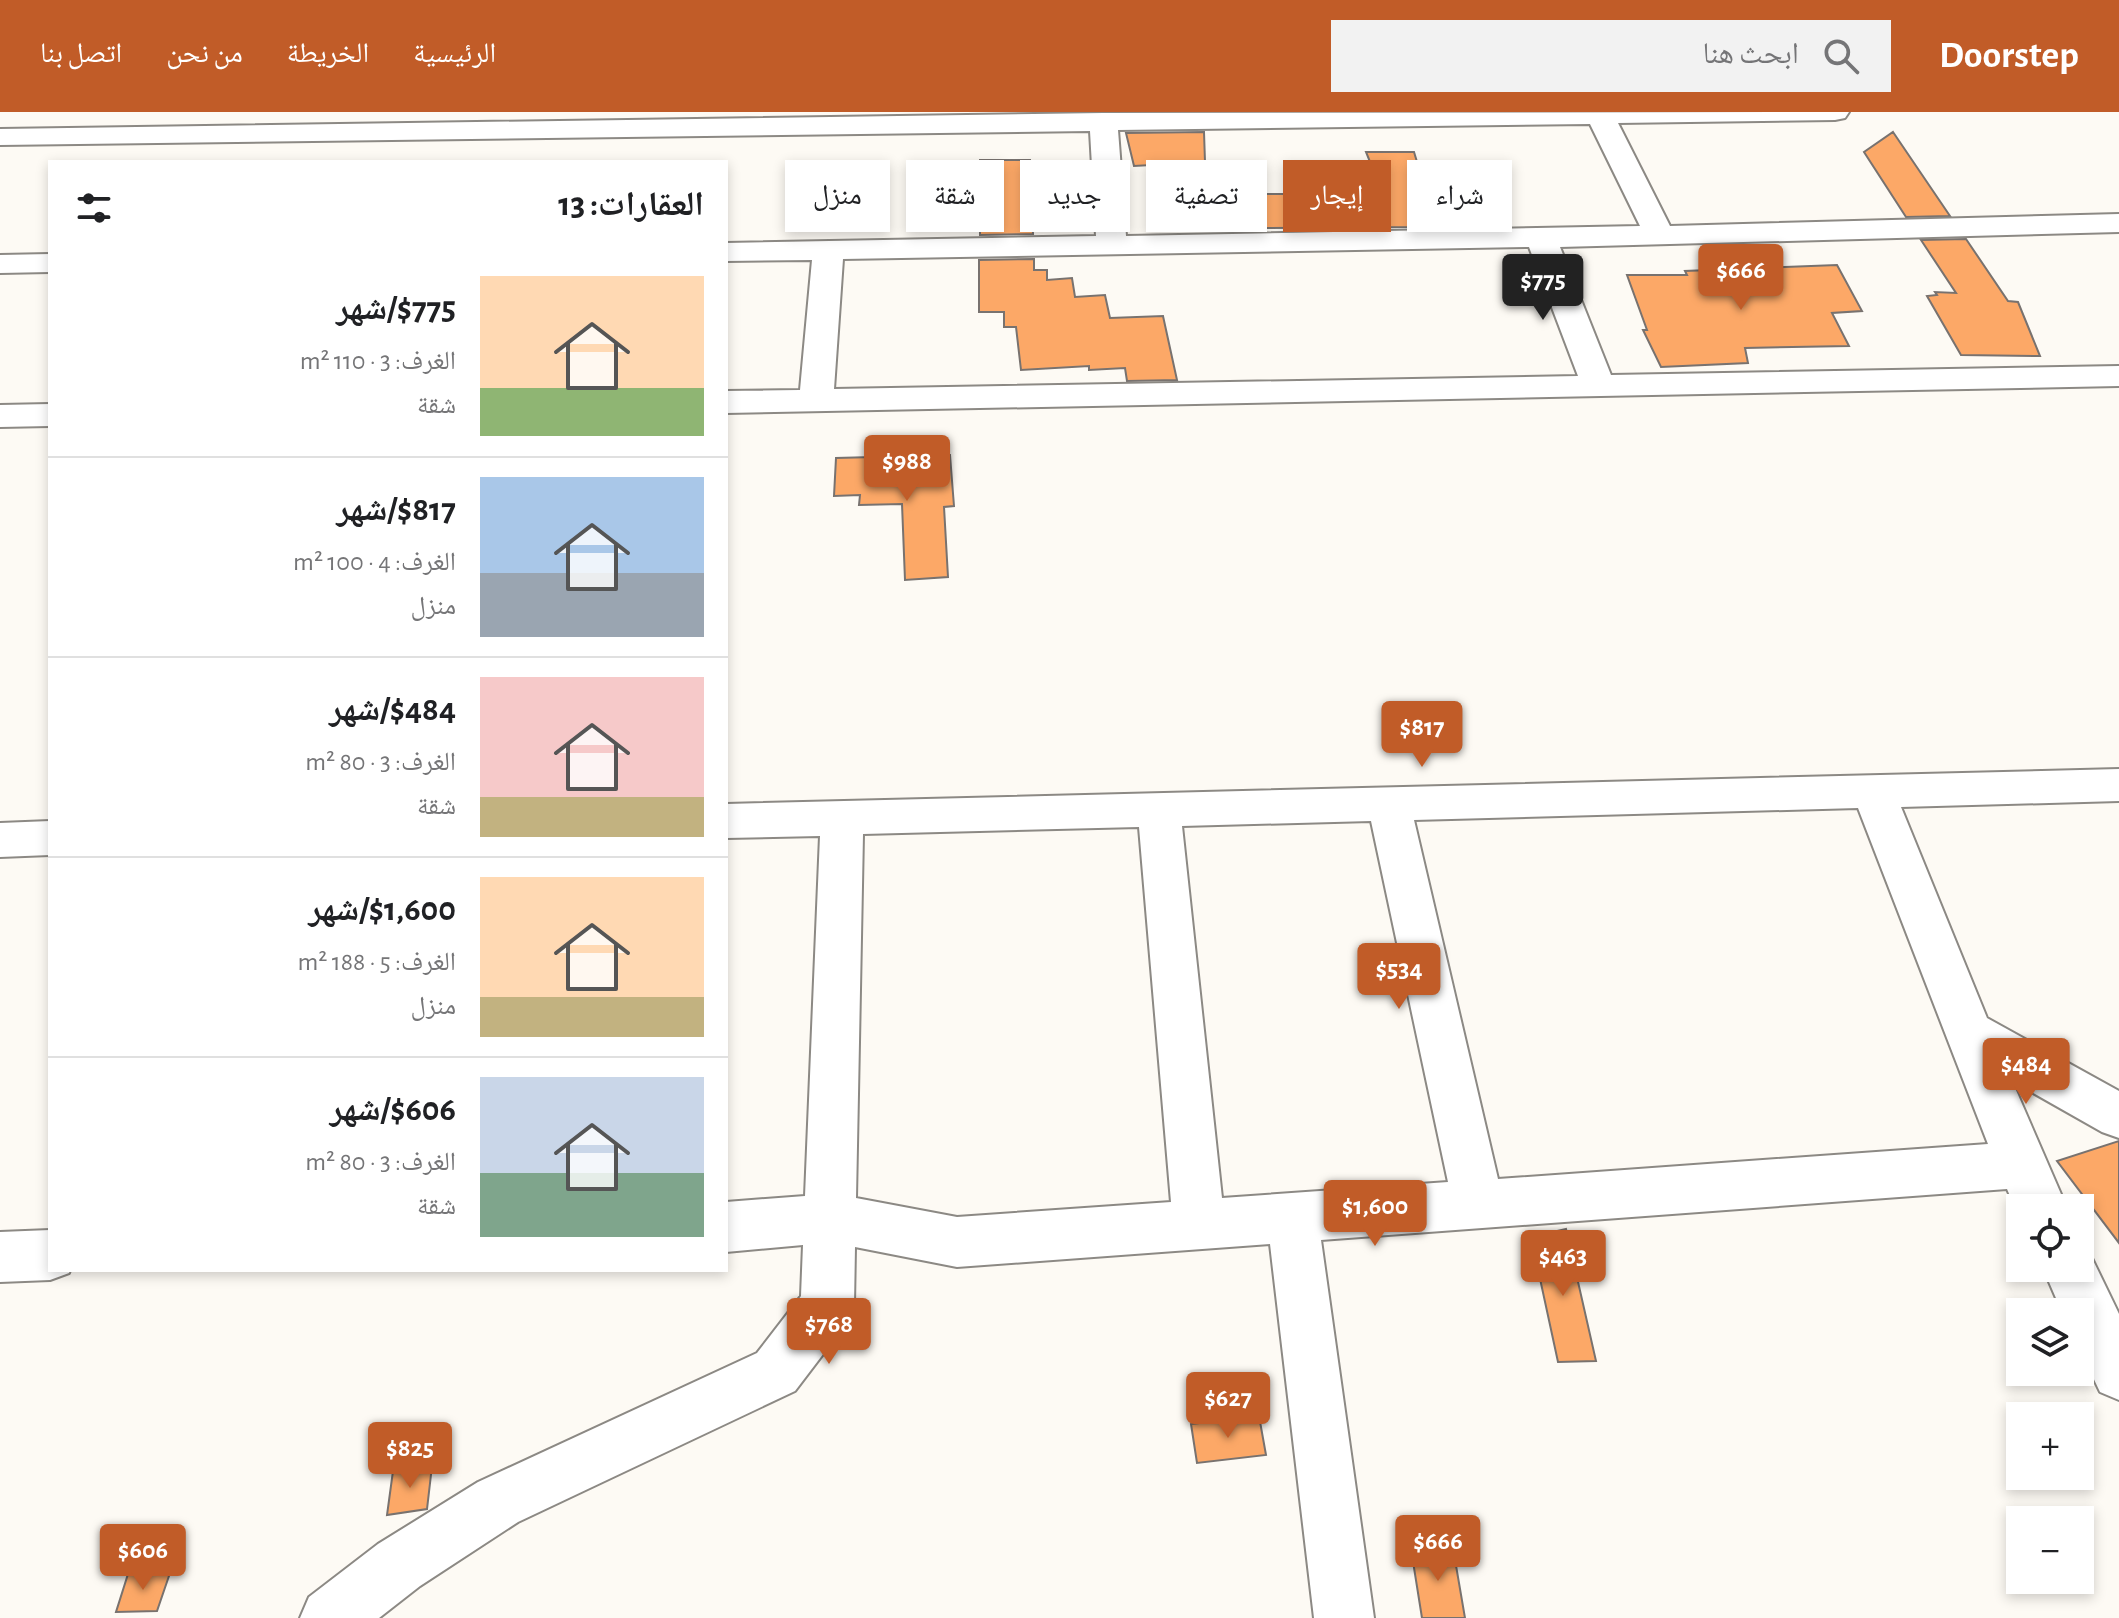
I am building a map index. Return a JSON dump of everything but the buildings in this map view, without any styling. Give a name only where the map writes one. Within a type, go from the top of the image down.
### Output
[{"type":"street","points":[[0,137],[1103,121],[1174,116],[1600,116],[1835,112]]},
{"type":"street","points":[[1600,116],[1660,235]]},
{"type":"street","points":[[1103,121],[1112,247]]},
{"type":"street","points":[[477,160],[486,131]]},
{"type":"street","points":[[728,252],[1112,247],[2119,223]]},
{"type":"street","points":[[1541,238],[1598,385]]},
{"type":"street","points":[[816,400],[828,251]]},
{"type":"street","points":[[0,264],[48,263]]},
{"type":"street","points":[[728,402],[2119,376]]},
{"type":"street","points":[[0,416],[48,415]]},
{"type":"street","points":[[728,821],[2119,785]]},
{"type":"street","points":[[728,1227],[829,1218],[957,1242],[1478,1203],[2031,1187],[1873,791]]},
{"type":"street","points":[[1389,803],[1478,1203]]},
{"type":"street","points":[[1159,809],[1199,1223]]},
{"type":"street","points":[[330,1618],[399,1565],[498,1502],[776,1372],[827,1305],[842,818]]},
{"type":"street","points":[[0,840],[48,838]]},
{"type":"street","points":[[1968,1032],[2119,1116]]},
{"type":"street","points":[[1292,1216],[1344,1618]]},
{"type":"street","points":[[0,1257],[48,1255]]},
{"type":"street","points":[[2076,1282],[2119,1373]]}]
